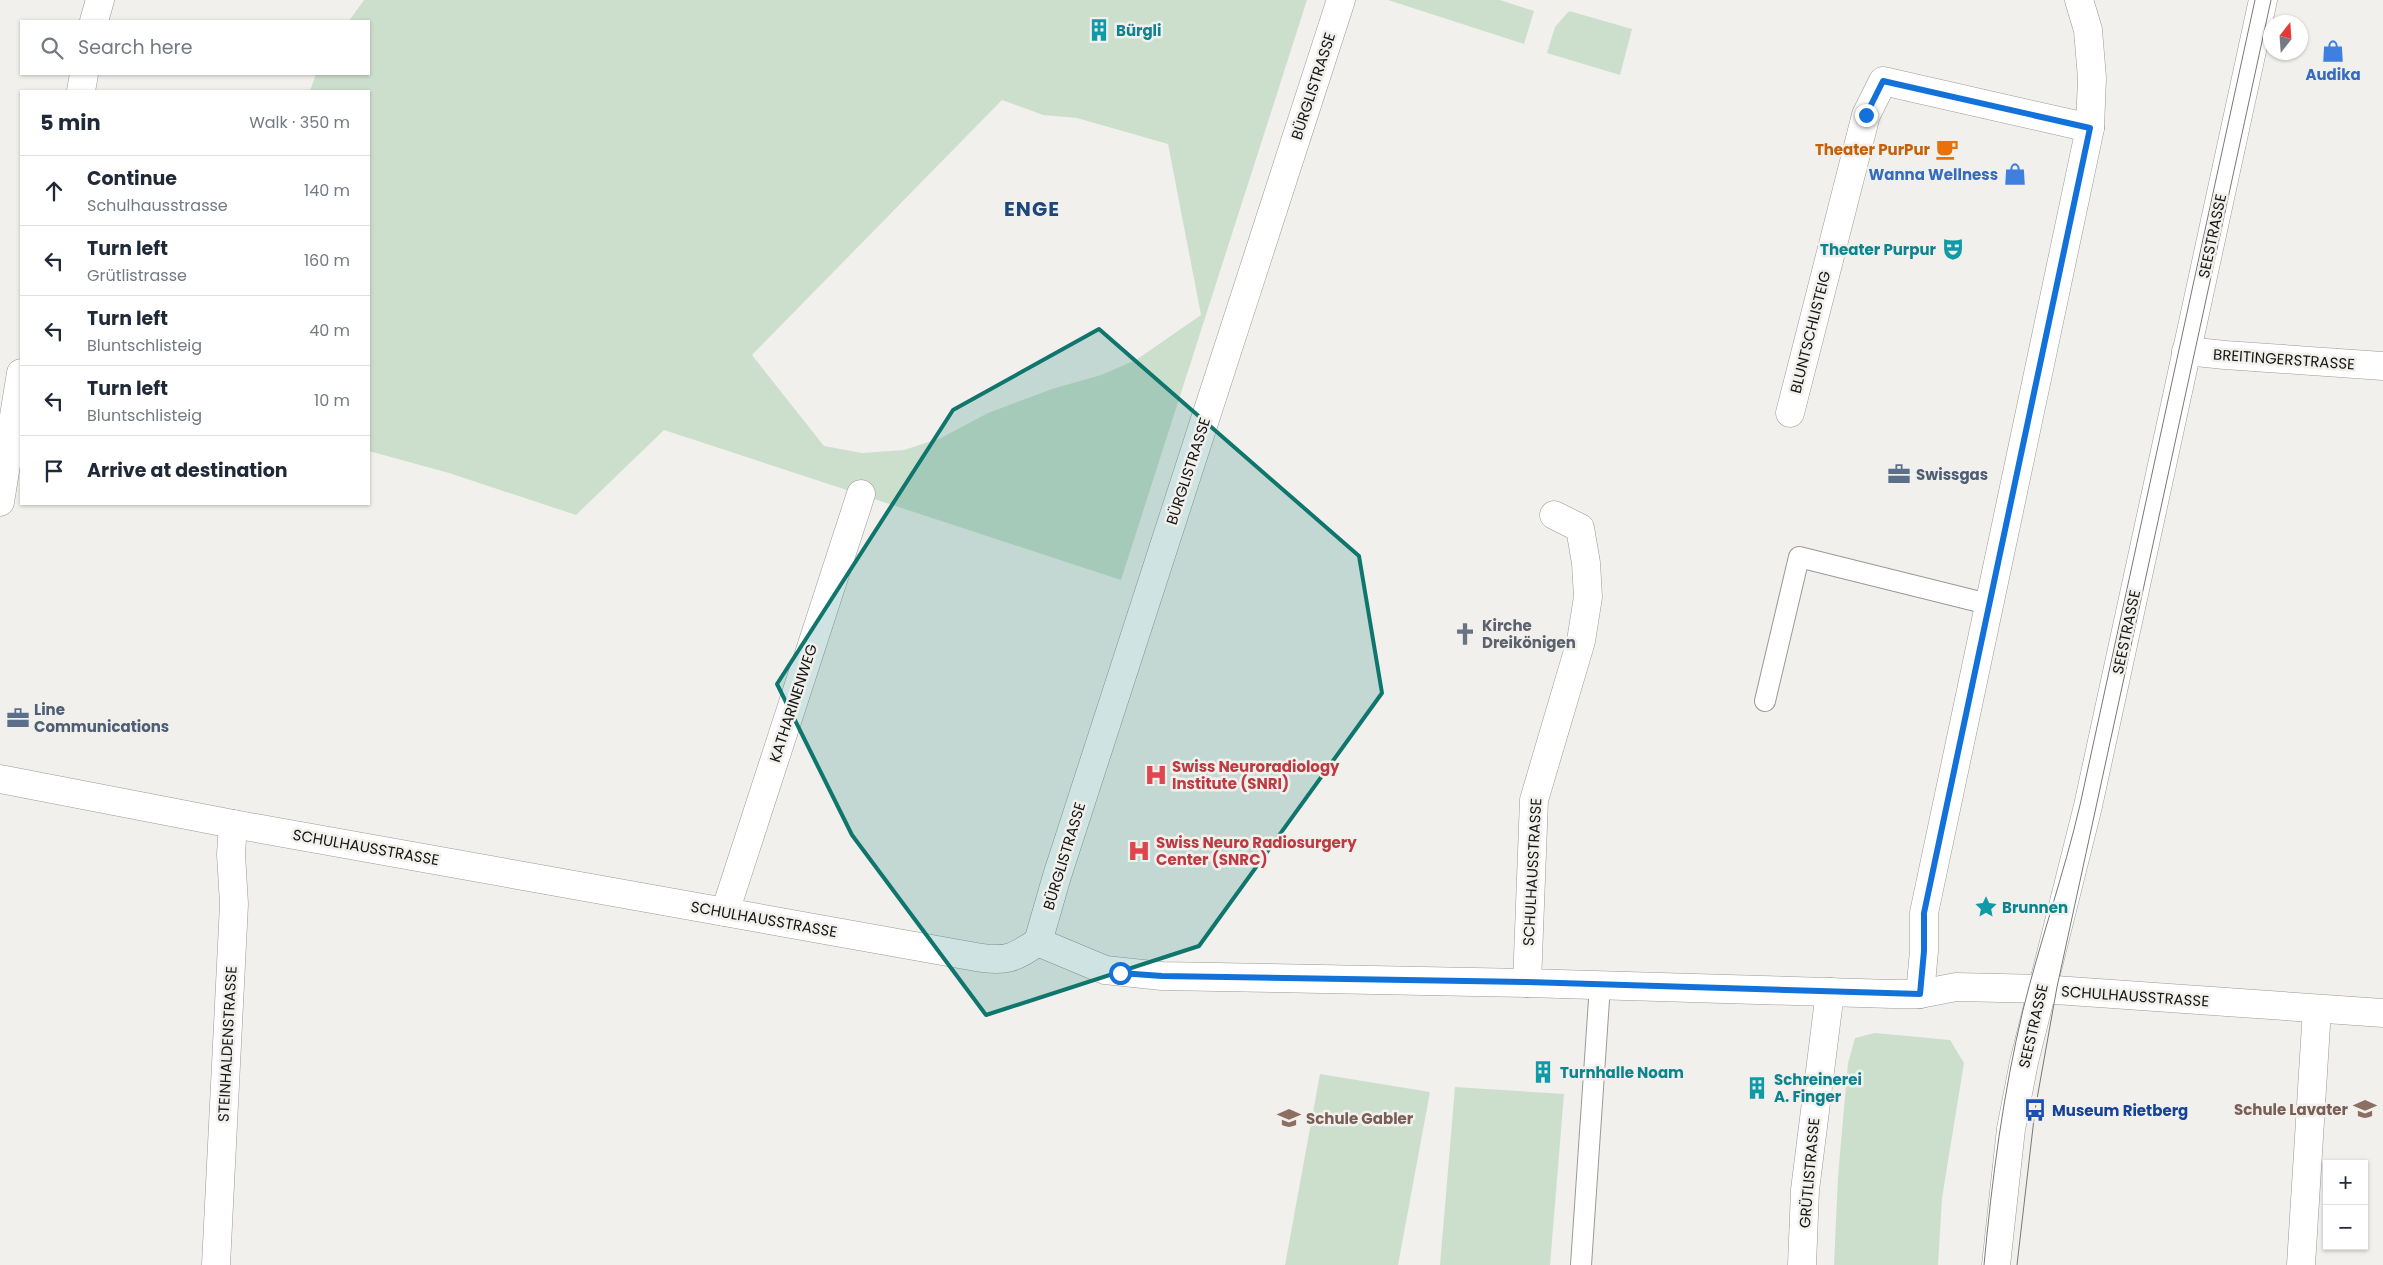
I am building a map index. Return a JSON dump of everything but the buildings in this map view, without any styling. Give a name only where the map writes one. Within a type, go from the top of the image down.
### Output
[{"type":"street","name":"BÜRGLISTRASSE","points":[[1038,942],[1057,876],[1341,0]]},
{"type":"street","points":[[1920,994],[1924,951],[1924,913],[2090,128],[2092,78],[2089,40],[2079,0]]},
{"type":"street","name":"SEESTRASSE","points":[[1996,1265],[2012,1129],[2024,1062],[2088,806],[2263,0]]},
{"type":"street","points":[[81,90],[84,75]]},
{"type":"street","name":"BLUNTSCHLISTEIG","points":[[1790,413],[1866,115],[1883,81],[2090,128]]},
{"type":"street","name":"BREITINGERSTRASSE","points":[[2186,351],[2383,366]]},
{"type":"street","points":[[0,502],[20,379]]},
{"type":"street","name":"KATHARINENWEG","points":[[725,912],[861,494]]},
{"type":"street","name":"SCHULHAUSSTRASSE","points":[[1527,982],[1534,800],[1580,641],[1588,597],[1586,563],[1580,528],[1554,515]]},
{"type":"street","name":"SCHULHAUSSTRASSE","points":[[0,779],[233,824],[999,961],[1018,955],[1038,942],[1105,970],[1120,973],[1162,976],[1527,982],[1920,994],[1956,987],[2041,989],[2383,1013]]},
{"type":"street","name":"STEINHALDENSTRASSE","points":[[216,1265],[234,904],[231,854],[233,824]]},
{"type":"street","name":"GRÜTLISTRASSE","points":[[1802,1265],[1805,1190],[1830,992]]},
{"type":"street","points":[[2301,1265],[2317,1009]]},
{"type":"lane","points":[[1765,701],[1799,557],[1988,604]]},
{"type":"lane","points":[[1581,1265],[1600,985]]},
{"type":"highlighted area","points":[[1099,329],[1359,556],[1382,693],[1199,946],[986,1015],[852,835],[777,684],[953,410]]},
{"type":"green space","points":[[364,0],[1307,0],[1121,580],[664,430],[576,515],[449,473],[370,451],[370,90],[310,90],[316,75],[370,75],[370,20],[350,20]],"holes":[[[1002,100],[1043,115],[1077,118],[1168,144],[1201,315],[1136,360],[1101,375],[1052,389],[988,413],[941,438],[904,450],[862,453],[824,446],[752,355]]]},
{"type":"green space","points":[[1388,0],[1500,0],[1534,11],[1524,44]]},
{"type":"green space","points":[[1569,11],[1632,29],[1620,75],[1547,53],[1555,27]]},
{"type":"green space","points":[[1875,1033],[1950,1040],[1964,1063],[1942,1198],[1938,1265],[1834,1265],[1838,1176],[1848,1063],[1855,1038]]},
{"type":"green space","points":[[1320,1074],[1430,1092],[1398,1265],[1285,1265]]},
{"type":"green space","points":[[1455,1087],[1564,1094],[1550,1265],[1440,1265]]},
{"type":"tram line","points":[[1984,1265],[1999,1137],[2016,1042],[2030,984],[2080,805],[2255,0]]},
{"type":"tram line","points":[[2017,1265],[2035,1110],[2057,987],[2271,0]]},
{"type":"place","name":"Bürgli","points":[[1099,30]]},
{"type":"place","name":"Audika","points":[[2333,51]]},
{"type":"place","name":"Theater PurPur","points":[[1947,149]]},
{"type":"place","name":"Wanna Wellness","points":[[2015,174]]},
{"type":"place","name":"Theater Purpur","points":[[1953,249]]},
{"type":"place","name":"Swissgas","points":[[1899,474]]},
{"type":"place","name":"Kirche Dreikönigen","points":[[1465,634]]},
{"type":"place","name":"Line Communications","points":[[18,718]]},
{"type":"place","name":"Swiss Neuroradiology Institute (SNRI)","points":[[1156,775]]},
{"type":"place","name":"Swiss Neuro Radiosurgery Center (SNRC)","points":[[1139,851]]},
{"type":"place","name":"Brunnen","points":[[1986,907]]},
{"type":"place","name":"Turnhalle Noam","points":[[1543,1072]]},
{"type":"place","name":"Schreinerei A. Finger","points":[[1757,1088]]},
{"type":"place","name":"Schule Lavater","points":[[2365,1109]]},
{"type":"place","name":"Museum Rietberg","points":[[2035,1110]]},
{"type":"place","name":"Schule Gabler","points":[[1289,1118]]},
{"type":"district","name":"ENGE","points":[[1032,209]]},
{"type":"route","points":[[1120,973],[1162,976],[1527,982],[1920,994],[1924,951],[1924,913],[2090,128],[1883,81],[1866,115]]}]
